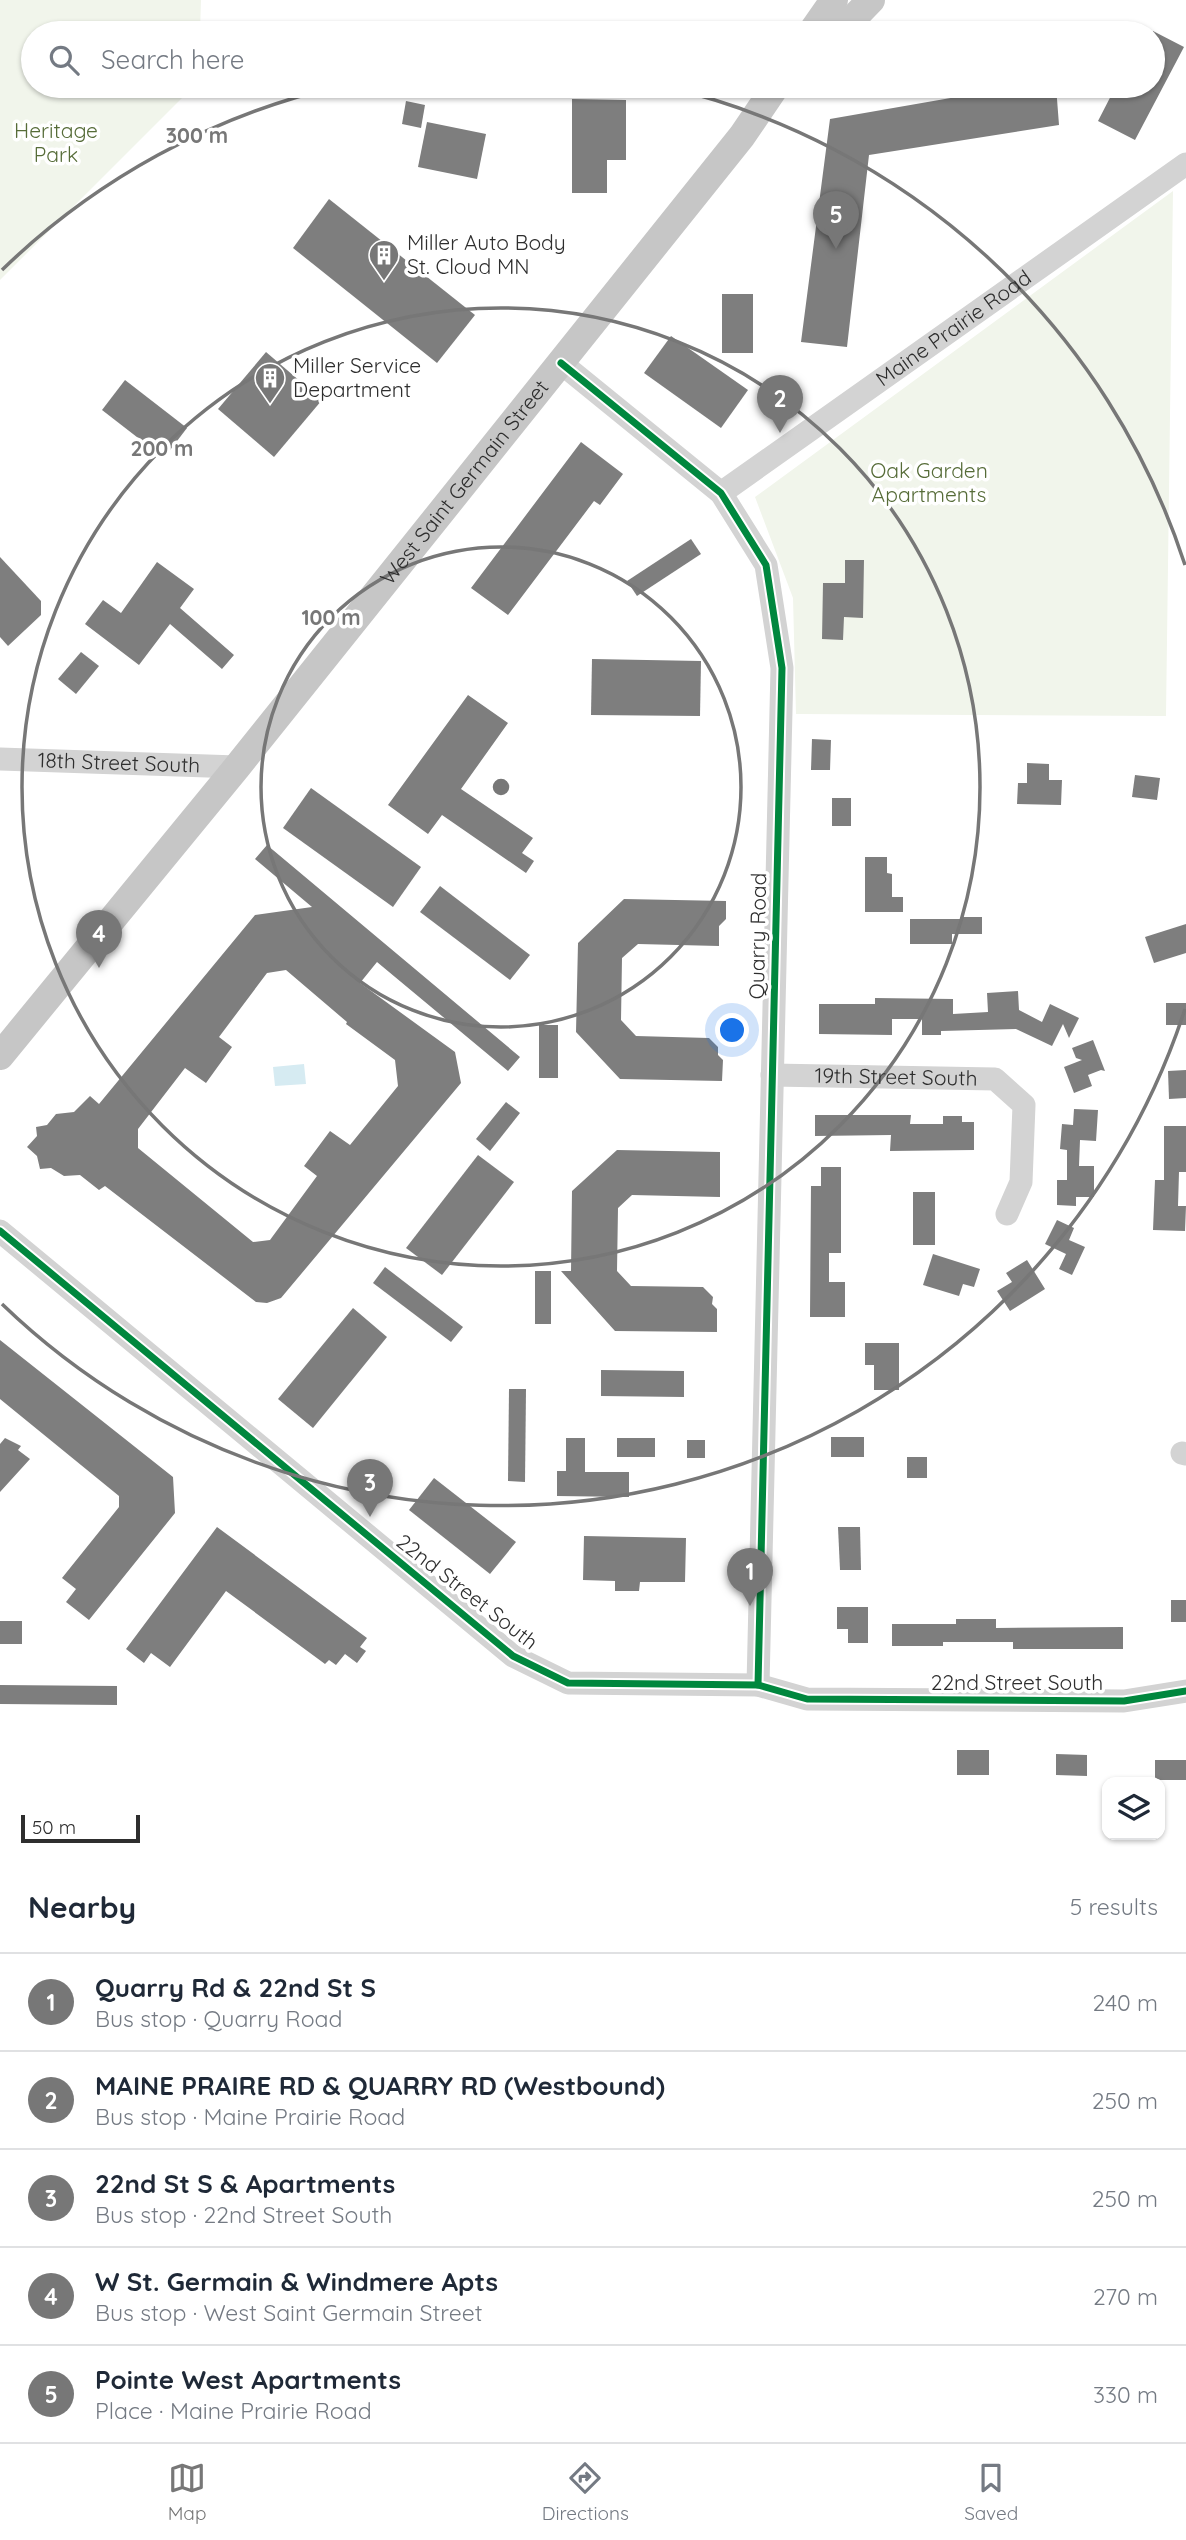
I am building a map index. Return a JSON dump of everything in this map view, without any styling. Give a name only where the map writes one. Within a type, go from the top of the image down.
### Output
[{"type":"main road","points":[[819,21],[834,0]]},
{"type":"main road","points":[[851,21],[871,0]]},
{"type":"main road","name":"West Saint Germain Street","points":[[0,1056],[237,767],[561,363],[742,136],[768,98]]},
{"type":"main road","name":"West Saint Germain Street","points":[[742,136],[778,98]]},
{"type":"street","name":"Maine Prairie Road","points":[[721,492],[1186,164]]},
{"type":"street","name":"Quarry Road","points":[[561,363],[721,492],[766,565],[782,668],[758,1685]]},
{"type":"street","name":"18th Street South","points":[[0,760],[237,767]]},
{"type":"street","name":"19th Street South","points":[[772,1075],[995,1079],[1024,1105],[1021,1182],[1007,1214]]},
{"type":"street","name":"22nd Street South","points":[[0,1231],[513,1656],[568,1683],[758,1685],[807,1699],[1124,1701],[1186,1691]]},
{"type":"green space","name":"Heritage Park","points":[[0,0],[201,0],[200,21],[21,21],[21,98],[182,98],[0,280]]},
{"type":"green space","name":"Oak Garden Apartments","points":[[1173,191],[1166,716],[796,714],[793,598],[755,497]]},
{"type":"shaded area","points":[[304,1064],[306,1084],[275,1086],[273,1067]]},
{"type":"building","points":[[1165,37],[1184,47],[1165,83]]},
{"type":"building","points":[[950,98],[1057,98],[1059,125],[869,155],[847,347],[801,342],[830,119]]},
{"type":"building","points":[[1110,98],[1157,98],[1135,140],[1098,121]]},
{"type":"building","points":[[572,99],[626,100],[626,160],[607,160],[607,193],[572,193]]},
{"type":"building","points":[[406,101],[425,105],[421,128],[402,124]]},
{"type":"building","points":[[427,122],[486,134],[477,179],[418,167]]},
{"type":"building","name":"Miller Auto Body St. Cloud MN","points":[[329,199],[475,315],[437,363],[293,248]]},
{"type":"building","points":[[722,294],[753,294],[753,353],[722,353]]},
{"type":"building","points":[[671,336],[748,390],[721,428],[644,373]]},
{"type":"building","name":"Miller Service Department","points":[[266,352],[322,400],[274,457],[218,409]]},
{"type":"building","points":[[125,380],[187,428],[164,458],[102,410]]},
{"type":"building","points":[[581,442],[623,474],[600,505],[594,501],[508,615],[471,588]]},
{"type":"building","points":[[691,539],[701,554],[637,596],[627,581]]},
{"type":"building","points":[[0,557],[41,601],[41,615],[8,646],[0,637]]},
{"type":"building","points":[[845,560],[864,560],[863,618],[844,617],[843,640],[822,639],[823,583],[845,583]]},
{"type":"building","points":[[157,562],[194,589],[180,608],[234,655],[222,669],[170,624],[139,665],[85,624],[103,600],[121,613]]},
{"type":"building","points":[[81,652],[99,666],[76,694],[58,679]]},
{"type":"building","points":[[592,659],[701,661],[700,716],[591,715]]},
{"type":"building","points":[[468,695],[508,723],[461,789],[533,838],[522,853],[534,861],[526,873],[442,815],[428,834],[388,805]]},
{"type":"building","points":[[812,739],[831,740],[830,770],[811,770]]},
{"type":"building","points":[[1027,763],[1049,764],[1049,780],[1062,780],[1061,805],[1017,804],[1018,783],[1027,783]]},
{"type":"building","points":[[1135,775],[1160,778],[1157,800],[1132,797]]},
{"type":"building","points":[[311,788],[421,867],[393,907],[283,828]]},
{"type":"building","points":[[832,798],[851,798],[851,826],[832,826]]},
{"type":"building","points":[[267,845],[520,1057],[508,1071],[377,962],[360,983],[455,1052],[461,1083],[281,1298],[267,1303],[256,1302],[105,1186],[99,1190],[80,1175],[64,1176],[51,1168],[40,1169],[37,1156],[27,1147],[37,1136],[36,1127],[47,1125],[56,1114],[74,1112],[90,1096],[99,1104],[255,915],[312,907],[255,859]],"holes":[[[286,970],[347,1022],[346,1024],[395,1060],[398,1086],[350,1145],[330,1131],[304,1166],[317,1176],[270,1240],[253,1242],[138,1148],[138,1129],[185,1068],[206,1083],[232,1047],[219,1037],[267,973]]]},
{"type":"building","points":[[865,857],[887,857],[887,873],[892,874],[892,897],[903,897],[903,912],[865,912]]},
{"type":"building","points":[[440,886],[530,955],[510,980],[420,912]]},
{"type":"building","points":[[624,899],[726,901],[726,919],[719,926],[719,946],[638,944],[622,958],[621,1020],[636,1036],[709,1038],[718,1047],[718,1055],[723,1060],[722,1081],[620,1079],[576,1032],[578,943]]},
{"type":"building","points":[[982,917],[982,934],[952,934],[952,944],[910,944],[910,919]]},
{"type":"building","points":[[1186,924],[1186,953],[1154,963],[1145,937]]},
{"type":"building","points":[[1018,991],[1019,1010],[1042,1022],[1050,1004],[1079,1018],[1069,1038],[1063,1024],[1052,1046],[1016,1029],[941,1031],[941,1035],[922,1035],[922,1019],[892,1019],[892,1035],[819,1034],[819,1004],[875,1004],[875,998],[953,999],[953,1014],[988,1012],[987,993]]},
{"type":"building","points":[[1166,1003],[1186,1003],[1186,1025],[1166,1025]]},
{"type":"building","points":[[539,1025],[558,1025],[558,1078],[539,1078]]},
{"type":"building","points":[[1093,1040],[1105,1071],[1088,1075],[1092,1086],[1074,1093],[1064,1067],[1082,1060],[1076,1058],[1072,1048]]},
{"type":"building","points":[[1186,1070],[1186,1098],[1169,1099],[1168,1071]]},
{"type":"building","points":[[506,1102],[520,1113],[490,1151],[476,1139]]},
{"type":"building","points":[[1074,1109],[1098,1110],[1096,1141],[1080,1140],[1079,1166],[1094,1166],[1094,1197],[1076,1197],[1076,1206],[1057,1205],[1057,1180],[1067,1180],[1067,1150],[1060,1149],[1062,1124],[1073,1125]]},
{"type":"building","points":[[815,1115],[911,1115],[910,1124],[943,1124],[943,1116],[962,1116],[962,1122],[974,1122],[974,1150],[890,1151],[891,1135],[815,1136]]},
{"type":"building","points":[[1164,1126],[1186,1126],[1186,1172],[1179,1172],[1178,1206],[1186,1206],[1185,1231],[1153,1230],[1155,1180],[1164,1180]]},
{"type":"building","points":[[617,1150],[720,1152],[720,1197],[632,1195],[618,1208],[617,1271],[631,1286],[703,1287],[713,1297],[712,1304],[717,1309],[717,1332],[615,1331],[561,1271],[571,1271],[572,1191]]},
{"type":"building","points":[[478,1155],[514,1182],[442,1275],[406,1248]]},
{"type":"building","points":[[821,1167],[841,1167],[841,1253],[829,1253],[829,1282],[845,1282],[845,1317],[810,1317],[811,1186],[821,1186]]},
{"type":"building","points":[[913,1192],[935,1192],[935,1245],[913,1245]]},
{"type":"building","points":[[1057,1220],[1074,1228],[1069,1240],[1085,1247],[1072,1275],[1059,1269],[1066,1254],[1045,1244]]},
{"type":"building","points":[[933,1254],[980,1269],[974,1287],[963,1284],[959,1296],[923,1285]]},
{"type":"building","points":[[1027,1260],[1045,1289],[1010,1311],[997,1291],[1012,1282],[1006,1273]]},
{"type":"building","points":[[385,1267],[463,1327],[451,1342],[373,1283]]},
{"type":"building","points":[[535,1271],[551,1271],[551,1324],[535,1324]]},
{"type":"building","points":[[353,1308],[387,1337],[313,1428],[278,1399]]},
{"type":"building","points":[[0,1340],[173,1477],[175,1513],[89,1620],[66,1602],[76,1589],[62,1578],[119,1507],[119,1496],[0,1399]]},
{"type":"building","points":[[865,1343],[899,1343],[899,1390],[874,1390],[874,1365],[865,1365]]},
{"type":"building","points":[[601,1370],[684,1371],[684,1397],[601,1396]]},
{"type":"building","points":[[509,1389],[526,1389],[525,1482],[508,1481]]},
{"type":"building","points":[[831,1437],[864,1437],[864,1457],[831,1457]]},
{"type":"building","points":[[5,1438],[21,1446],[18,1450],[30,1459],[0,1492],[0,1444]]},
{"type":"building","points":[[566,1438],[585,1438],[585,1472],[629,1472],[629,1497],[557,1496],[557,1471],[566,1471]]},
{"type":"building","points":[[617,1438],[655,1438],[655,1457],[617,1457]]},
{"type":"building","points":[[687,1440],[705,1440],[705,1458],[687,1458]]},
{"type":"building","points":[[907,1457],[927,1457],[927,1478],[907,1478]]},
{"type":"building","points":[[434,1478],[516,1542],[490,1574],[409,1510]]},
{"type":"building","points":[[217,1527],[367,1638],[360,1647],[366,1651],[357,1663],[345,1654],[336,1665],[329,1660],[325,1664],[226,1591],[170,1667],[151,1653],[144,1663],[126,1649]]},
{"type":"building","points":[[838,1527],[860,1527],[861,1570],[840,1570]]},
{"type":"building","points":[[584,1536],[686,1538],[685,1582],[640,1582],[639,1591],[615,1591],[615,1581],[583,1580]]},
{"type":"building","points":[[1171,1600],[1186,1600],[1186,1622],[1171,1622]]},
{"type":"building","points":[[837,1607],[868,1607],[868,1643],[848,1643],[848,1629],[837,1629]]},
{"type":"building","points":[[956,1619],[996,1619],[996,1628],[1123,1627],[1123,1649],[1013,1649],[1013,1642],[943,1642],[943,1646],[892,1646],[892,1624],[956,1624]]},
{"type":"building","points":[[0,1621],[22,1621],[22,1644],[0,1644]]},
{"type":"building","points":[[0,1685],[117,1686],[117,1705],[0,1704]]},
{"type":"building","points":[[957,1750],[989,1750],[989,1775],[957,1775]]},
{"type":"building","points":[[1056,1754],[1087,1755],[1087,1776],[1056,1775]]},
{"type":"building","points":[[1155,1760],[1186,1760],[1186,1780],[1155,1777]]},
{"type":"cycle path","points":[[561,363],[721,493],[766,565],[782,668],[758,1685]]},
{"type":"cycle path","points":[[0,1231],[513,1656],[568,1683],[758,1685],[807,1699],[1124,1701],[1186,1691]]},
{"type":"place","name":"Pointe West Apartments","points":[[836,249]]},
{"type":"place","name":"Miller Auto Body St. Cloud MN","points":[[384,282]]},
{"type":"place","name":"Miller Service Department","points":[[270,405]]},
{"type":"place","name":"MAINE PRAIRE RD & QUARRY RD (Westbound)","points":[[780,433]]},
{"type":"place","name":"W St. Germain & Windmere Apts","points":[[99,968]]},
{"type":"place","name":"22nd St S & Apartments","points":[[370,1517]]},
{"type":"place","name":"Quarry Rd & 22nd St S","points":[[750,1606]]}]
